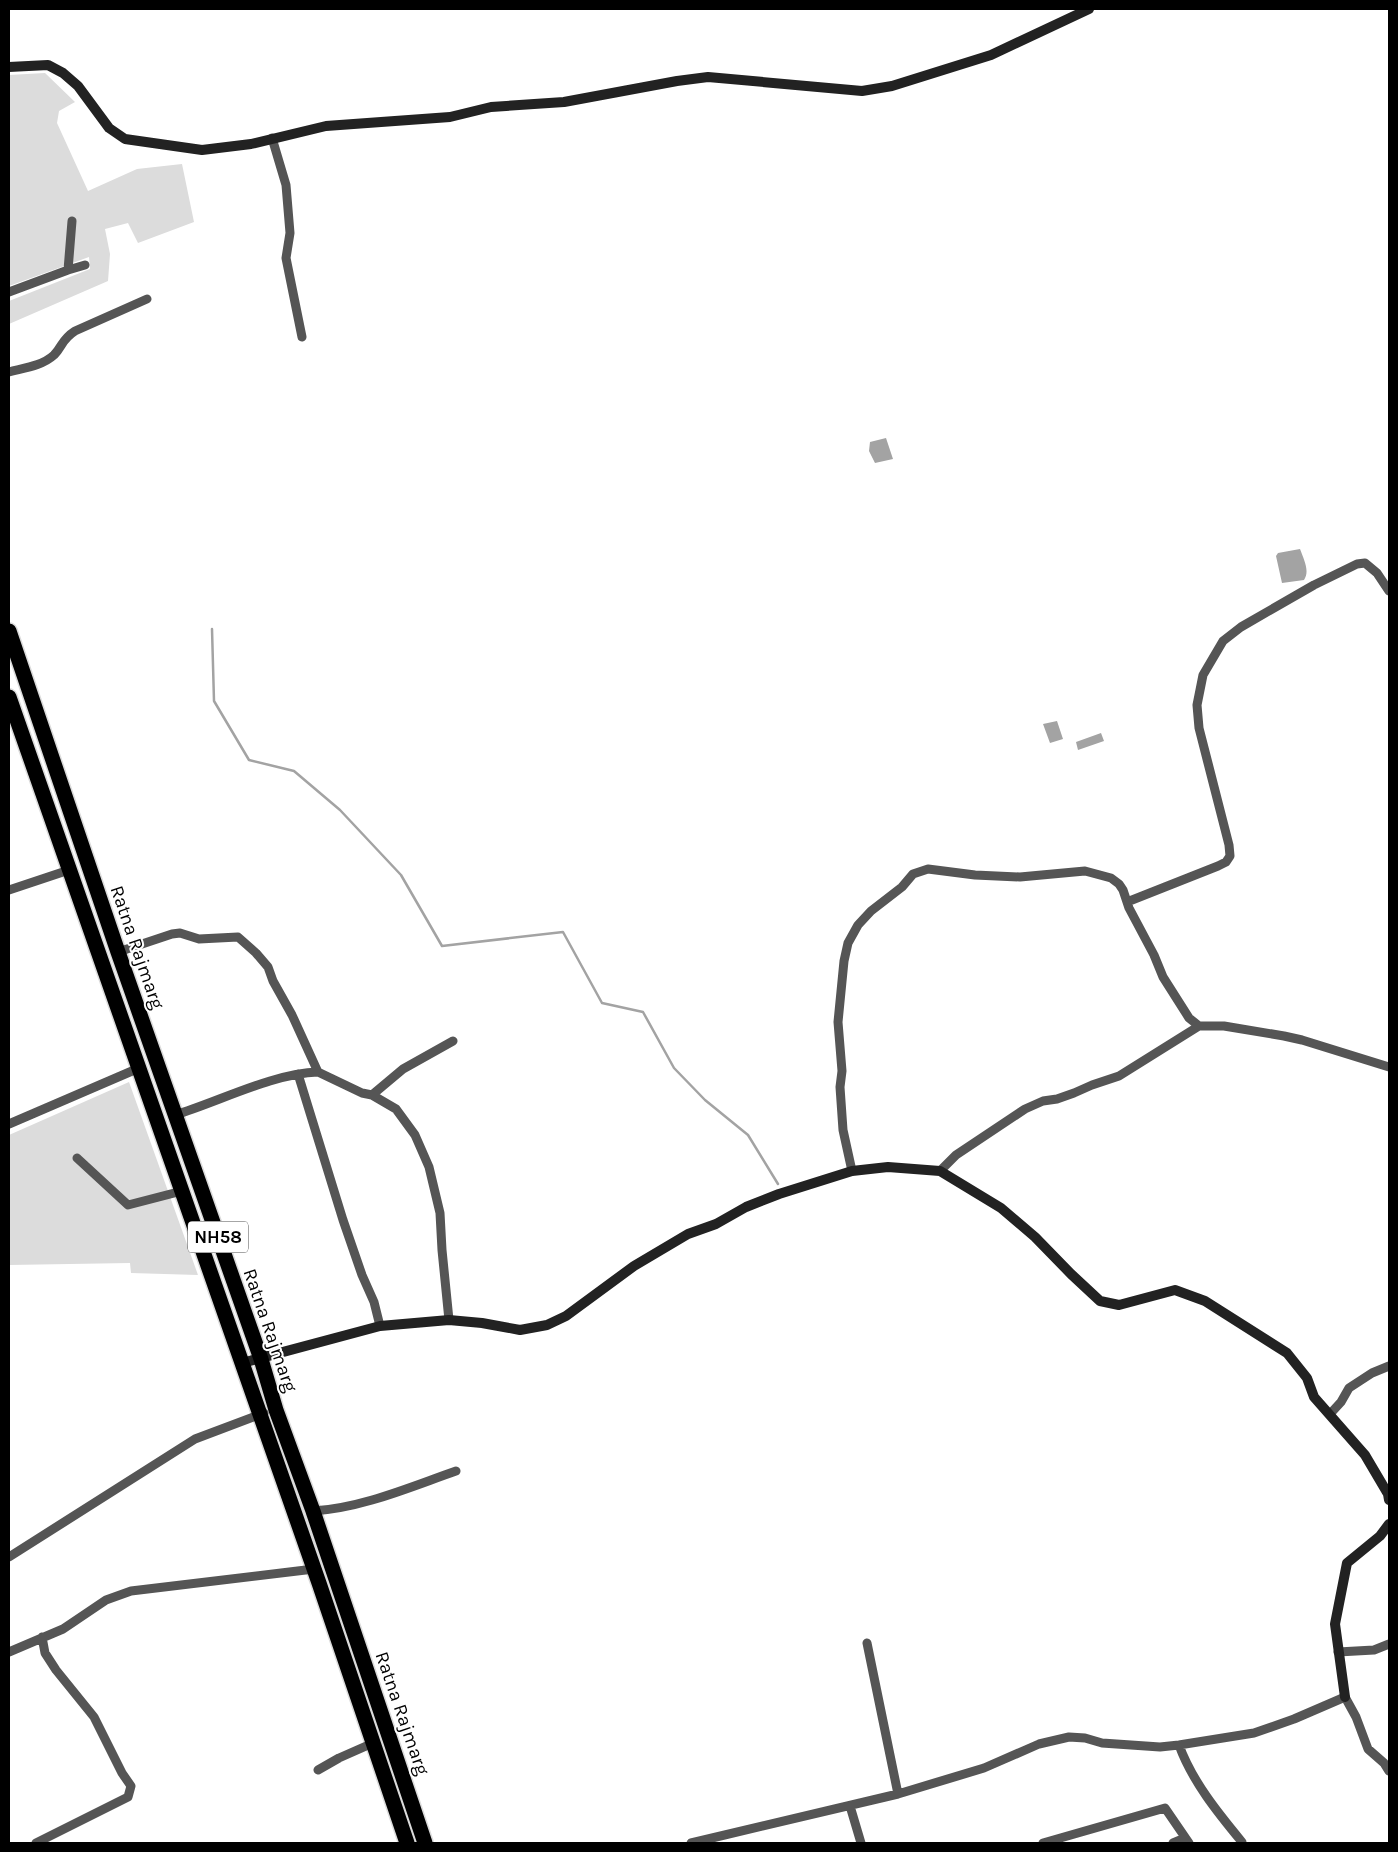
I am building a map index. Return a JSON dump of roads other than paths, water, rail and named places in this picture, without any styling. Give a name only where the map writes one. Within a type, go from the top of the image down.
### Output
[{"type":"highway","name":"Ratna Rajmarg","points":[[9,631],[426,1843]]},
{"type":"highway","name":"Ratna Rajmarg","points":[[9,697],[314,1569],[407,1843]]},
{"type":"street","points":[[9,67],[48,65],[63,73],[78,86],[109,128],[125,139],[202,150],[251,144],[326,126],[450,117],[491,107],[564,102],[708,77],[862,91],[892,86],[991,55],[1089,9]]},
{"type":"street","points":[[272,138],[286,185],[290,233],[286,258],[302,337]]},
{"type":"street","points":[[68,270],[72,221]]},
{"type":"street","points":[[9,292],[85,265]]},
{"type":"street","points":[[9,372],[44,362],[55,354],[65,337],[147,299]]},
{"type":"street","points":[[1127,902],[1218,866],[1226,862],[1230,856],[1216,789],[1198,728],[1197,705],[1203,675],[1213,655],[1223,641],[1241,626],[1314,585],[1357,564],[1365,563],[1377,573],[1389,591]]},
{"type":"street","points":[[852,1172],[843,1130],[840,1087],[842,1071],[838,1022],[841,985],[848,943],[858,925],[871,911],[902,887],[913,874],[928,869],[1020,877],[1085,871],[1111,878],[1119,884],[1163,977],[1189,1018],[1199,1026]]},
{"type":"street","points":[[9,890],[69,870]]},
{"type":"street","points":[[118,952],[172,934],[199,939],[238,937],[268,967],[273,982],[292,1015],[318,1072]]},
{"type":"street","points":[[940,1171],[956,1154],[1025,1109],[1043,1101],[1056,1099],[1119,1076],[1199,1026],[1224,1026],[1293,1038],[1389,1068]]},
{"type":"street","points":[[372,1095],[403,1070],[453,1041]]},
{"type":"street","points":[[9,1124],[139,1068]]},
{"type":"street","points":[[175,1115],[274,1081],[298,1074],[318,1072],[362,1093],[372,1095],[396,1109],[415,1135],[429,1168],[440,1213],[449,1320]]},
{"type":"street","points":[[298,1074],[362,1275],[374,1302],[380,1326]]},
{"type":"street","points":[[77,1158],[128,1205],[182,1191]]},
{"type":"street","points":[[242,1363],[380,1326],[449,1320],[482,1323],[520,1330],[547,1325],[566,1316],[634,1266],[688,1234],[716,1224],[746,1207],[779,1194],[852,1172],[888,1167],[940,1171],[1001,1208],[1035,1237],[1100,1301],[1119,1305],[1174,1290],[1205,1301],[1287,1353],[1307,1378],[1314,1397],[1365,1455],[1388,1494],[1389,1500]]},
{"type":"street","points":[[1330,1414],[1341,1402],[1349,1388],[1372,1373],[1389,1366]]},
{"type":"street","points":[[9,1557],[195,1439],[260,1414],[276,1410]]},
{"type":"street","points":[[313,1511],[327,1510],[376,1499],[456,1471]]},
{"type":"street","points":[[1389,1524],[1380,1536],[1347,1563],[1335,1624],[1345,1697],[1356,1717],[1368,1749],[1384,1763],[1389,1771]]},
{"type":"street","points":[[9,1652],[63,1629],[106,1600],[131,1591],[314,1569]]},
{"type":"street","points":[[36,1843],[128,1797],[131,1786],[122,1773],[94,1717],[56,1670],[45,1653],[42,1637]]},
{"type":"street","points":[[867,1643],[898,1794]]},
{"type":"street","points":[[1338,1652],[1374,1650],[1389,1644]]},
{"type":"street","points":[[691,1843],[898,1794],[984,1768],[1039,1744],[1068,1737],[1085,1738],[1102,1743],[1160,1747],[1179,1745],[1254,1733],[1294,1719],[1345,1697]]},
{"type":"street","points":[[318,1770],[339,1758],[373,1743]]},
{"type":"street","points":[[1179,1745],[1186,1764],[1208,1798],[1242,1842]]},
{"type":"street","points":[[850,1806],[860,1843]]},
{"type":"street","points":[[1043,1843],[1165,1808],[1187,1841],[1173,1843]]},
{"type":"waterway","points":[[212,629],[214,701],[249,760],[294,771],[340,810],[401,875],[442,946],[563,932],[602,1003],[643,1012],[674,1068],[705,1100],[748,1135],[778,1184]]}]
